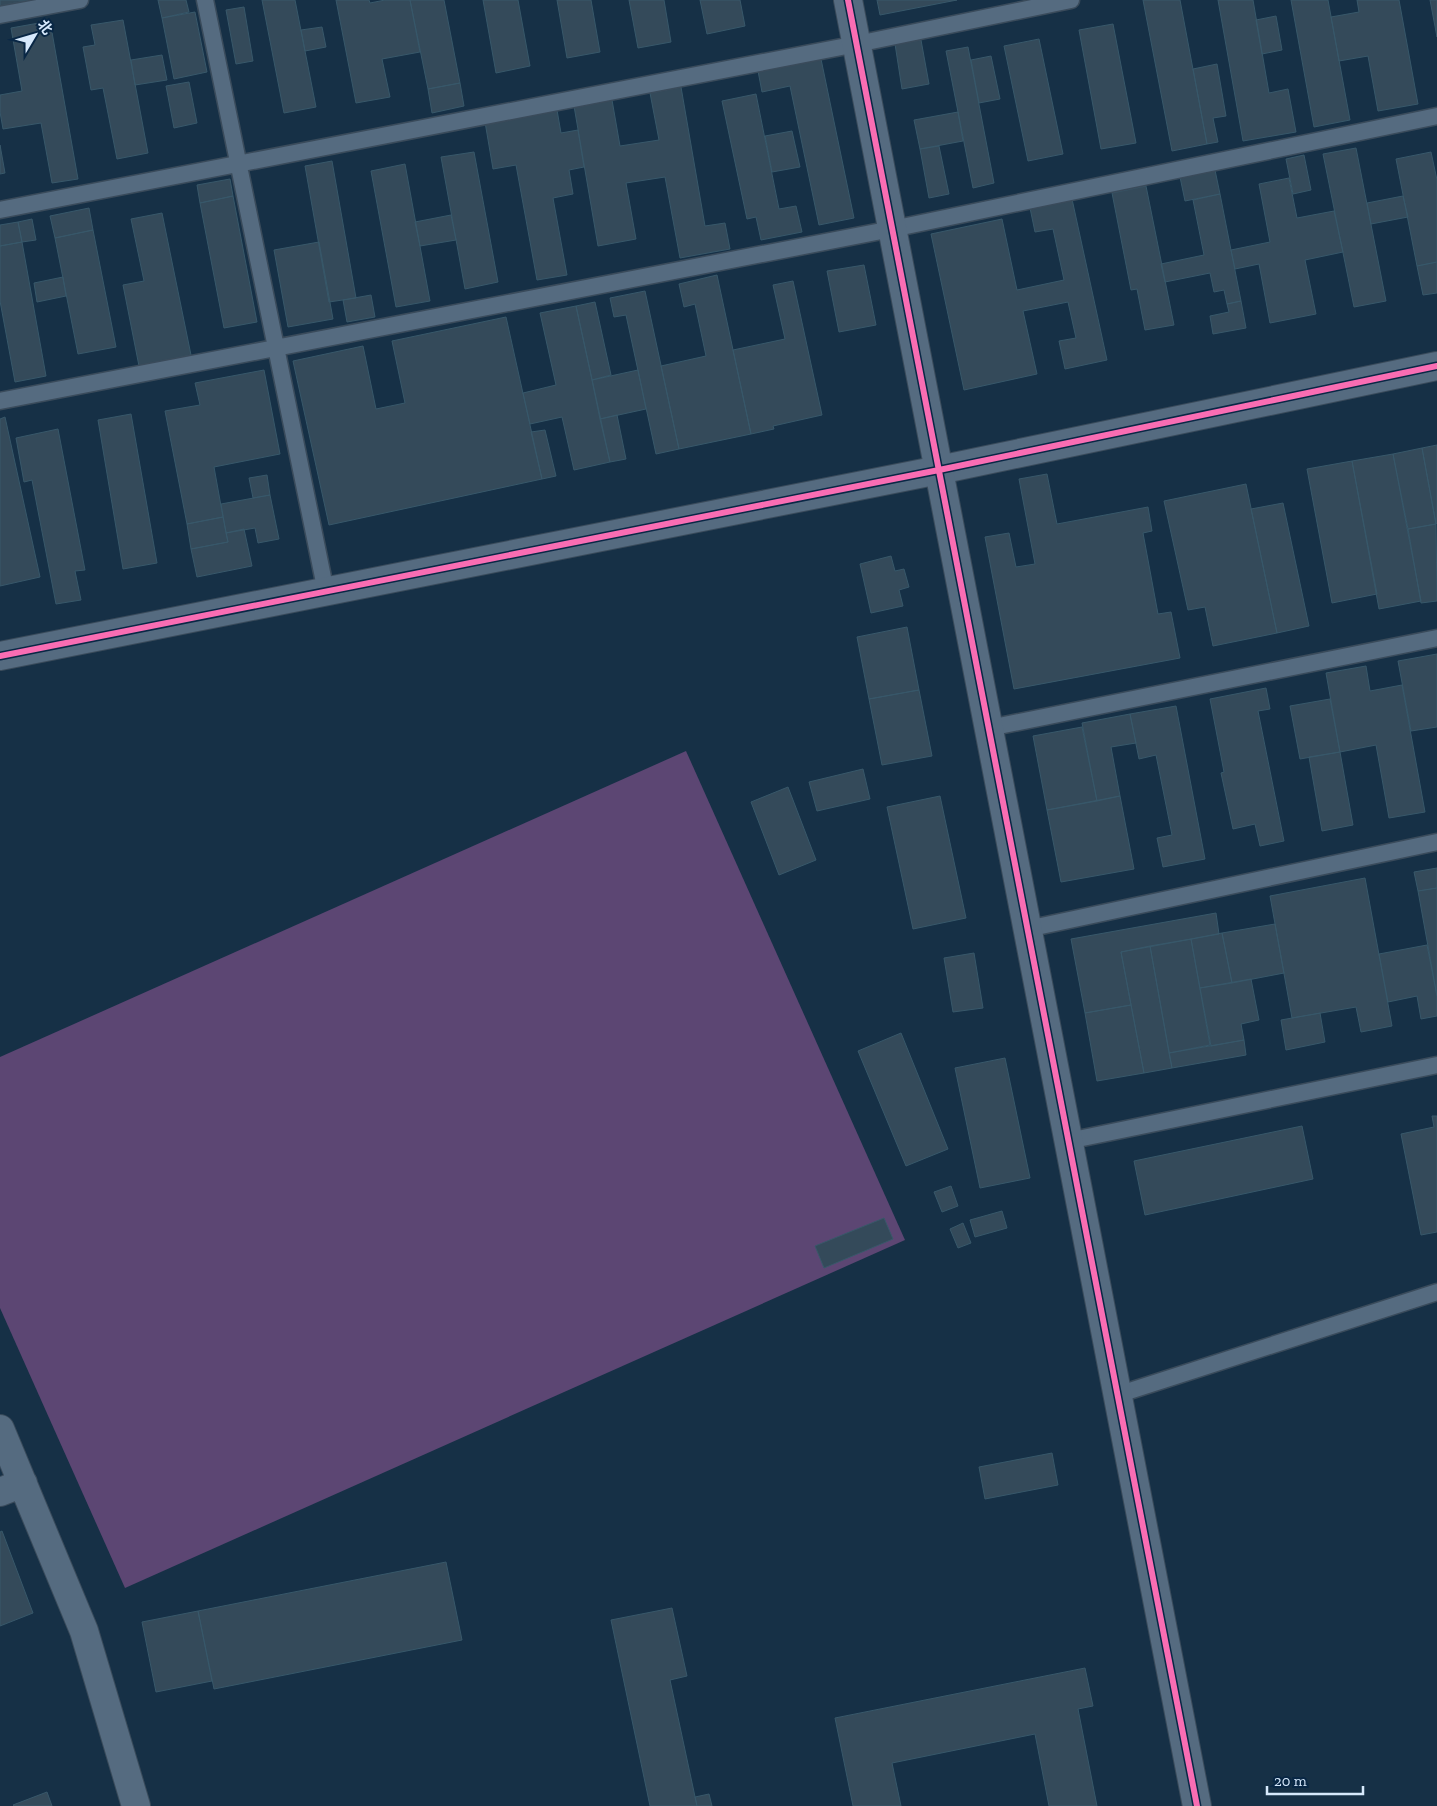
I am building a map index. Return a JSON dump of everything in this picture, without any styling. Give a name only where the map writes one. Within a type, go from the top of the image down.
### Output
[{"type":"street","points":[[848,0],[1197,1806]]},
{"type":"street","points":[[0,656],[939,470],[1437,366]]},
{"type":"street","points":[[0,1428],[11,1488],[84,1631],[136,1806]]},
{"type":"lane","points":[[0,15],[80,0]]},
{"type":"lane","points":[[205,0],[326,592]]},
{"type":"lane","points":[[0,210],[856,44],[1071,0]]},
{"type":"lane","points":[[0,401],[276,349],[892,228],[1437,116]]},
{"type":"lane","points":[[989,728],[1437,638]]},
{"type":"lane","points":[[1027,928],[1437,842]]},
{"type":"lane","points":[[1068,1141],[1437,1065]]},
{"type":"lane","points":[[1117,1395],[1437,1292]]},
{"type":"shaded area","points":[[686,751],[905,1240],[125,1588],[0,1308],[0,1057]]},
{"type":"building","points":[[0,0],[30,0],[0,6]]},
{"type":"building","points":[[158,0],[186,0],[189,12],[162,18]]},
{"type":"building","points":[[262,0],[295,0],[316,107],[284,113]]},
{"type":"building","points":[[336,0],[369,0],[370,3],[385,0],[410,0],[420,52],[382,59],[390,97],[356,103]]},
{"type":"building","points":[[410,0],[444,0],[460,83],[428,89]]},
{"type":"building","points":[[483,0],[518,0],[530,66],[496,73]]},
{"type":"building","points":[[557,0],[591,0],[600,52],[567,58]]},
{"type":"building","points":[[629,0],[664,0],[671,42],[638,48]]},
{"type":"building","points":[[700,0],[740,0],[745,26],[707,34]]},
{"type":"building","points":[[877,0],[957,0],[880,15]]},
{"type":"building","points":[[1143,0],[1180,0],[1207,144],[1172,151]]},
{"type":"building","points":[[1218,0],[1253,0],[1269,93],[1288,89],[1296,132],[1243,141]]},
{"type":"building","points":[[1291,0],[1328,0],[1350,120],[1314,127]]},
{"type":"building","points":[[1357,0],[1399,0],[1418,104],[1378,111],[1368,56],[1339,61],[1331,17],[1359,12]]},
{"type":"building","points":[[1430,0],[1437,0],[1437,37]]},
{"type":"building","points":[[244,7],[253,61],[236,64],[226,10]]},
{"type":"building","points":[[195,12],[207,72],[174,79],[162,18]]},
{"type":"building","points":[[1276,16],[1282,50],[1262,54],[1256,20]]},
{"type":"building","points":[[123,20],[148,153],[117,159],[103,88],[91,90],[83,47],[95,45],[91,25]]},
{"type":"building","points":[[50,21],[78,179],[52,183],[41,123],[3,129],[0,112],[0,95],[22,91],[11,28]]},
{"type":"building","points":[[1113,24],[1136,143],[1101,149],[1079,30]]},
{"type":"building","points":[[322,27],[326,47],[305,51],[301,30]]},
{"type":"building","points":[[1039,39],[1063,154],[1028,161],[1004,46]]},
{"type":"building","points":[[921,40],[929,84],[902,89],[895,44]]},
{"type":"building","points":[[968,47],[994,183],[973,188],[946,51]]},
{"type":"building","points":[[162,55],[167,80],[135,85],[131,60]]},
{"type":"building","points":[[991,56],[1000,99],[979,103],[971,60]]},
{"type":"building","points":[[821,59],[854,218],[819,225],[790,86],[762,92],[758,71]]},
{"type":"building","points":[[1217,64],[1226,116],[1213,118],[1218,142],[1207,144],[1193,69]]},
{"type":"building","points":[[189,82],[197,123],[174,128],[166,86]]},
{"type":"building","points":[[460,83],[464,106],[432,113],[428,89]]},
{"type":"building","points":[[681,87],[705,226],[725,223],[730,249],[680,258],[665,177],[626,183],[636,239],[598,246],[574,106],[612,100],[620,146],[659,140],[650,93]]},
{"type":"building","points":[[756,94],[779,209],[796,206],[802,232],[761,240],[756,217],[747,219],[722,101]]},
{"type":"building","points":[[557,110],[561,133],[578,130],[584,167],[569,170],[573,194],[553,198],[567,275],[537,280],[516,165],[493,169],[485,122]]},
{"type":"building","points":[[958,112],[963,141],[920,149],[914,120]]},
{"type":"building","points":[[792,131],[800,167],[772,172],[765,136]]},
{"type":"building","points":[[0,145],[5,173],[0,174]]},
{"type":"building","points":[[939,146],[949,194],[929,198],[920,149]]},
{"type":"building","points":[[1356,148],[1386,301],[1354,307],[1323,154]]},
{"type":"building","points":[[474,152],[498,282],[465,289],[441,157]]},
{"type":"building","points":[[1431,152],[1437,180],[1437,262],[1417,266],[1396,159]]},
{"type":"building","points":[[1304,155],[1311,190],[1293,194],[1286,159]]},
{"type":"building","points":[[332,161],[356,298],[329,302],[305,166]]},
{"type":"building","points":[[405,164],[430,301],[396,307],[371,171]]},
{"type":"building","points":[[1215,170],[1220,194],[1185,201],[1180,177]]},
{"type":"building","points":[[1289,178],[1297,218],[1334,211],[1343,252],[1305,260],[1316,314],[1270,323],[1259,264],[1235,269],[1231,250],[1270,242],[1259,184]]},
{"type":"building","points":[[230,179],[233,196],[200,203],[197,185]]},
{"type":"building","points":[[1146,186],[1174,325],[1145,330],[1137,289],[1131,290],[1112,193]]},
{"type":"building","points":[[1220,194],[1241,301],[1227,304],[1224,290],[1214,292],[1210,273],[1165,282],[1161,264],[1204,255],[1193,200]]},
{"type":"building","points":[[233,196],[257,322],[224,328],[200,203]]},
{"type":"building","points":[[1403,196],[1408,217],[1371,224],[1367,203]]},
{"type":"building","points":[[1072,199],[1107,360],[1065,369],[1059,341],[1076,338],[1068,302],[1023,311],[1037,374],[964,390],[931,234],[1002,219],[1017,290],[1064,280],[1053,229],[1035,232],[1030,208]]},
{"type":"building","points":[[89,208],[93,230],[55,238],[50,216]]},
{"type":"building","points":[[162,213],[191,355],[139,366],[123,285],[144,281],[131,219]]},
{"type":"building","points":[[451,215],[456,240],[420,246],[415,222]]},
{"type":"building","points":[[32,219],[36,240],[22,242],[18,222]]},
{"type":"building","points":[[18,222],[22,242],[0,246],[0,225]]},
{"type":"building","points":[[93,230],[116,347],[78,354],[55,238]]},
{"type":"building","points":[[22,242],[46,376],[15,382],[0,301],[0,246]]},
{"type":"building","points":[[319,242],[333,319],[288,327],[274,250]]},
{"type":"building","points":[[1437,262],[1437,293],[1423,295],[1417,266]]},
{"type":"building","points":[[864,265],[876,325],[839,332],[827,271]]},
{"type":"building","points":[[717,275],[751,434],[679,449],[661,366],[706,356],[695,304],[684,307],[679,284]]},
{"type":"building","points":[[63,277],[66,296],[37,302],[34,283]]},
{"type":"building","points":[[793,281],[822,415],[773,426],[774,429],[751,434],[733,350],[785,339],[773,285]]},
{"type":"building","points":[[645,291],[679,449],[656,454],[626,315],[614,317],[610,298]]},
{"type":"building","points":[[371,295],[375,317],[347,322],[343,300]]},
{"type":"building","points":[[1241,301],[1246,328],[1213,334],[1210,316],[1229,312],[1227,304]]},
{"type":"building","points":[[595,302],[611,375],[592,380],[576,306]]},
{"type":"building","points":[[576,306],[610,462],[574,470],[562,417],[530,424],[523,393],[556,385],[540,313]]},
{"type":"building","points":[[506,317],[542,479],[329,525],[293,361],[363,346],[376,409],[405,403],[392,341]]},
{"type":"building","points":[[264,370],[280,454],[214,467],[223,517],[187,524],[165,411],[200,405],[195,383]]},
{"type":"building","points":[[638,370],[646,409],[600,419],[592,380]]},
{"type":"building","points":[[131,414],[157,563],[123,569],[98,420]]},
{"type":"building","points":[[617,415],[626,459],[610,462],[600,419]]},
{"type":"building","points":[[5,417],[40,577],[0,586],[0,419]]},
{"type":"building","points":[[58,429],[85,570],[75,571],[81,600],[56,604],[32,480],[24,482],[16,438]]},
{"type":"building","points":[[545,430],[556,476],[542,479],[531,432]]},
{"type":"building","points":[[1437,445],[1437,523],[1436,524],[1422,448]]},
{"type":"building","points":[[1422,448],[1436,524],[1408,529],[1393,454]]},
{"type":"building","points":[[1393,454],[1421,601],[1379,609],[1352,461]]},
{"type":"building","points":[[1352,461],[1377,594],[1332,603],[1307,469]]},
{"type":"building","points":[[1047,474],[1057,524],[1148,507],[1152,531],[1143,533],[1158,614],[1171,612],[1180,658],[1014,689],[985,537],[1009,533],[1016,567],[1035,564],[1019,479]]},
{"type":"building","points":[[267,475],[270,495],[253,498],[249,478]]},
{"type":"building","points":[[1246,484],[1277,633],[1213,646],[1205,607],[1188,610],[1164,501]]},
{"type":"building","points":[[270,495],[279,539],[258,543],[255,528],[226,533],[221,504]]},
{"type":"building","points":[[1283,503],[1309,626],[1277,633],[1251,509]]},
{"type":"building","points":[[223,517],[228,542],[191,549],[187,524]]},
{"type":"building","points":[[1436,524],[1437,601],[1421,603],[1408,529]]},
{"type":"building","points":[[244,529],[252,566],[197,577],[191,549],[228,542],[226,533]]},
{"type":"building","points":[[891,556],[895,571],[904,569],[909,587],[899,590],[903,606],[871,613],[860,564]]},
{"type":"building","points":[[907,627],[919,690],[869,699],[857,637]]},
{"type":"building","points":[[1437,654],[1437,727],[1411,731],[1398,661]]},
{"type":"building","points":[[1366,666],[1370,691],[1402,685],[1425,812],[1389,818],[1376,745],[1340,752],[1326,673]]},
{"type":"building","points":[[1266,688],[1270,709],[1258,711],[1284,841],[1260,846],[1255,824],[1233,829],[1221,773],[1224,772],[1210,699]]},
{"type":"building","points":[[919,690],[932,756],[882,765],[869,699]]},
{"type":"building","points":[[1330,699],[1340,752],[1300,759],[1290,706]]},
{"type":"building","points":[[1176,706],[1205,859],[1163,867],[1157,838],[1172,835],[1156,755],[1139,759],[1130,714]]},
{"type":"building","points":[[1130,714],[1136,743],[1111,747],[1120,796],[1097,801],[1082,723]]},
{"type":"building","points":[[1082,727],[1097,801],[1047,810],[1033,736]]},
{"type":"building","points":[[1340,752],[1353,825],[1322,831],[1309,757]]},
{"type":"building","points":[[863,769],[870,799],[817,811],[809,782]]},
{"type":"building","points":[[788,787],[816,860],[779,875],[751,802]]},
{"type":"building","points":[[940,796],[966,918],[913,929],[887,807]]},
{"type":"building","points":[[1120,796],[1134,869],[1061,882],[1047,810]]},
{"type":"building","points":[[1437,868],[1437,888],[1418,891],[1414,872]]},
{"type":"building","points":[[1365,878],[1392,1026],[1361,1032],[1356,1007],[1292,1018],[1270,896]]},
{"type":"building","points":[[1437,888],[1437,996],[1418,891]]},
{"type":"building","points":[[1216,913],[1219,934],[1121,952],[1131,1005],[1085,1013],[1071,939]]},
{"type":"building","points":[[1275,924],[1284,973],[1232,983],[1222,933]]},
{"type":"building","points":[[1222,933],[1232,983],[1200,988],[1191,939]]},
{"type":"building","points":[[1191,939],[1210,1045],[1169,1053],[1150,946]]},
{"type":"building","points":[[1427,945],[1437,996],[1437,1016],[1421,1019],[1417,996],[1388,1002],[1379,954]]},
{"type":"building","points":[[1150,946],[1172,1068],[1144,1073],[1121,952]]},
{"type":"building","points":[[974,953],[983,1008],[953,1012],[944,958]]},
{"type":"building","points":[[1251,979],[1259,1020],[1241,1024],[1244,1040],[1211,1046],[1200,988]]},
{"type":"building","points":[[1131,1005],[1144,1073],[1097,1081],[1085,1013]]},
{"type":"building","points":[[1320,1013],[1325,1042],[1286,1050],[1281,1020]]},
{"type":"building","points":[[901,1033],[948,1149],[906,1166],[858,1051]]},
{"type":"building","points":[[1244,1040],[1246,1055],[1172,1068],[1169,1053]]},
{"type":"building","points":[[1005,1058],[1030,1178],[980,1188],[955,1068]]},
{"type":"building","points":[[1432,1116],[1437,1116],[1437,1232],[1421,1235],[1401,1134],[1434,1127]]},
{"type":"building","points":[[1302,1126],[1313,1179],[1145,1215],[1134,1161]]},
{"type":"building","points":[[951,1186],[958,1206],[942,1212],[934,1192]]},
{"type":"building","points":[[1002,1211],[1007,1228],[975,1237],[970,1220]]},
{"type":"building","points":[[884,1218],[893,1239],[824,1268],[815,1246]]},
{"type":"building","points":[[963,1223],[971,1243],[958,1248],[950,1229]]},
{"type":"building","points":[[1052,1453],[1058,1485],[985,1499],[979,1467]]},
{"type":"building","points":[[2,1531],[33,1613],[0,1626],[0,1532]]},
{"type":"building","points":[[446,1562],[462,1640],[214,1689],[198,1611]]},
{"type":"building","points":[[672,1608],[687,1676],[670,1680],[697,1806],[650,1806],[611,1620]]},
{"type":"building","points":[[198,1611],[212,1681],[156,1692],[142,1622]]},
{"type":"building","points":[[1085,1668],[1093,1706],[1078,1709],[1097,1806],[1049,1806],[1035,1734],[892,1763],[901,1806],[853,1806],[835,1718]]},
{"type":"building","points":[[47,1792],[52,1806],[13,1805]]},
{"type":"building","points":[[709,1794],[712,1806],[697,1806],[695,1797]]},
{"type":"cycle path","points":[[848,0],[1197,1806]]},
{"type":"cycle path","points":[[0,656],[939,470],[1437,366]]}]
